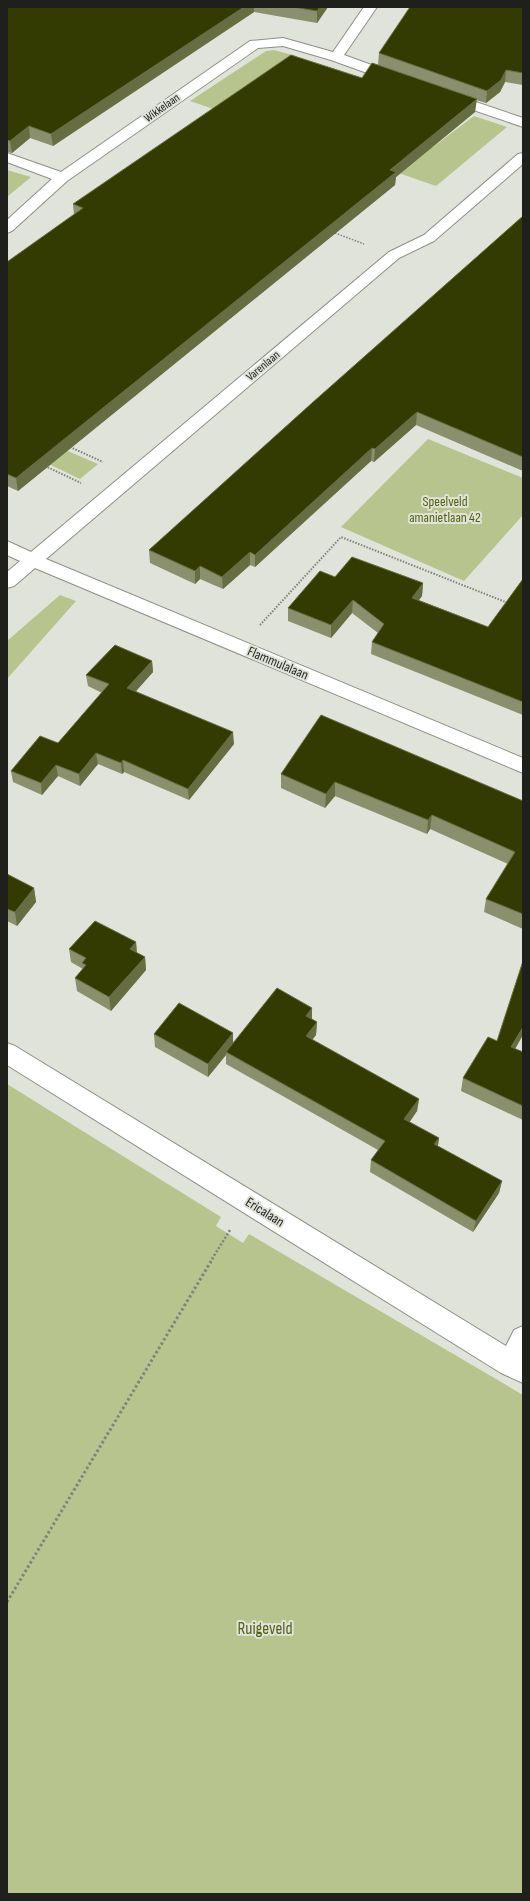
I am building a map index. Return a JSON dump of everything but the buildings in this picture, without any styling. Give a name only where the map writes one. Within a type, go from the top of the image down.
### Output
[{"type":"street","points":[[336,57],[371,7]]},
{"type":"street","name":"Wikkelaan","points":[[7,228],[62,178],[255,44],[283,42],[336,57],[411,83]]},
{"type":"street","points":[[433,91],[523,123]]},
{"type":"street","points":[[7,157],[62,178]]},
{"type":"street","name":"Varenlaan","points":[[7,582],[108,495],[394,255],[429,238],[523,157]]},
{"type":"street","name":"Flammulalaan","points":[[7,547],[32,560],[523,766]]},
{"type":"street","name":"Ericalaan","points":[[7,1053],[517,1367]]},
{"type":"street","points":[[517,1367],[523,1338]]},
{"type":"path","points":[[329,230],[394,255]]},
{"type":"path","points":[[69,447],[132,475]]},
{"type":"path","points":[[43,465],[108,495]]},
{"type":"path","points":[[239,647],[341,537],[508,604]]},
{"type":"path","points":[[7,1602],[222,1242],[249,1202]]},
{"type":"green space","points":[[274,50],[296,56],[255,85],[433,147],[474,116],[507,127],[436,186],[190,101],[266,51]]},
{"type":"green space","points":[[7,170],[31,177],[7,197]]},
{"type":"green space","points":[[7,425],[98,464],[80,479],[7,444]]},
{"type":"green space","name":"Speelveld amanietlaan 42","points":[[428,439],[523,478],[523,515],[464,581],[341,527]]},
{"type":"green space","points":[[60,595],[76,601],[7,679],[7,641]]},
{"type":"green space","name":"Ruigeveld","points":[[7,1084],[221,1217],[216,1226],[243,1243],[249,1234],[523,1395],[523,1894],[7,1894]]}]
